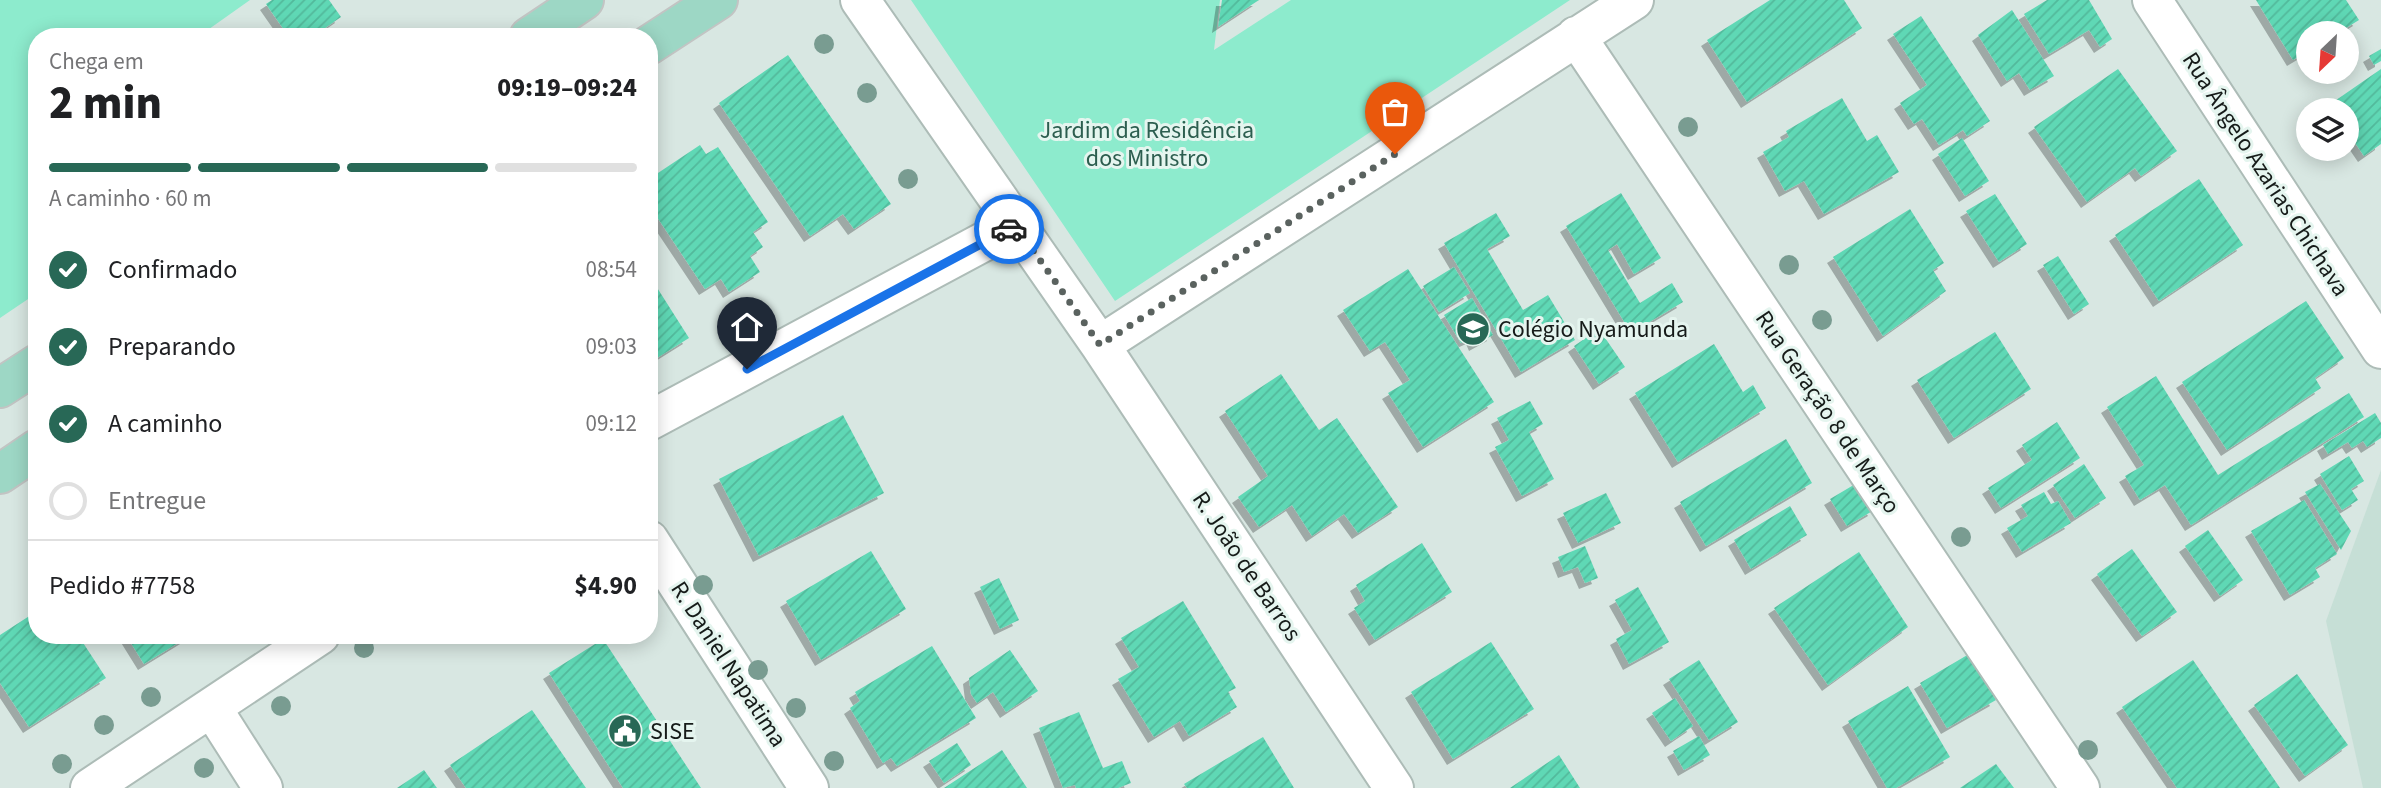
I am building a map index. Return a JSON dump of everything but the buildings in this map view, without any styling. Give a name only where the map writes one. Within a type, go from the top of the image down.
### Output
[{"type":"main road","points":[[542,28],[584,0]]},
{"type":"main road","points":[[658,39],[718,0]]},
{"type":"main road","points":[[0,388],[28,370]]},
{"type":"main road","points":[[0,474],[28,455]]},
{"type":"street","name":"R. João de Barros","points":[[860,0],[1100,345],[1394,788]]},
{"type":"street","points":[[1100,345],[1634,0]]},
{"type":"street","name":"Rua Ângelo Azarias Chichava","points":[[2152,0],[2381,349]]},
{"type":"street","name":"Rua Geração 8 de Março","points":[[1576,36],[2080,788]]},
{"type":"street","points":[[658,416],[1016,226]]},
{"type":"street","name":"R. Daniel Napatima","points":[[658,554],[809,788]]},
{"type":"street","points":[[90,788],[307,644]]},
{"type":"street","points":[[212,708],[263,788]]},
{"type":"shaded area","points":[[2381,470],[2381,788],[2363,788],[2326,621]]},
{"type":"green space","points":[[0,0],[250,0],[210,28],[28,28],[28,299],[0,318]]},
{"type":"green space","name":"Jardim da Residência dos Ministro","points":[[911,0],[1220,0],[1214,50],[1291,0],[1570,0],[1115,301]]},
{"type":"way so far","points":[[1009,229],[1016,226],[1100,345],[1395,154]]},
{"type":"place","name":"Colégio Nyamunda","points":[[1473,329]]},
{"type":"place","name":"SISE","points":[[625,731]]},
{"type":"route","points":[[747,369],[1009,229]]}]
